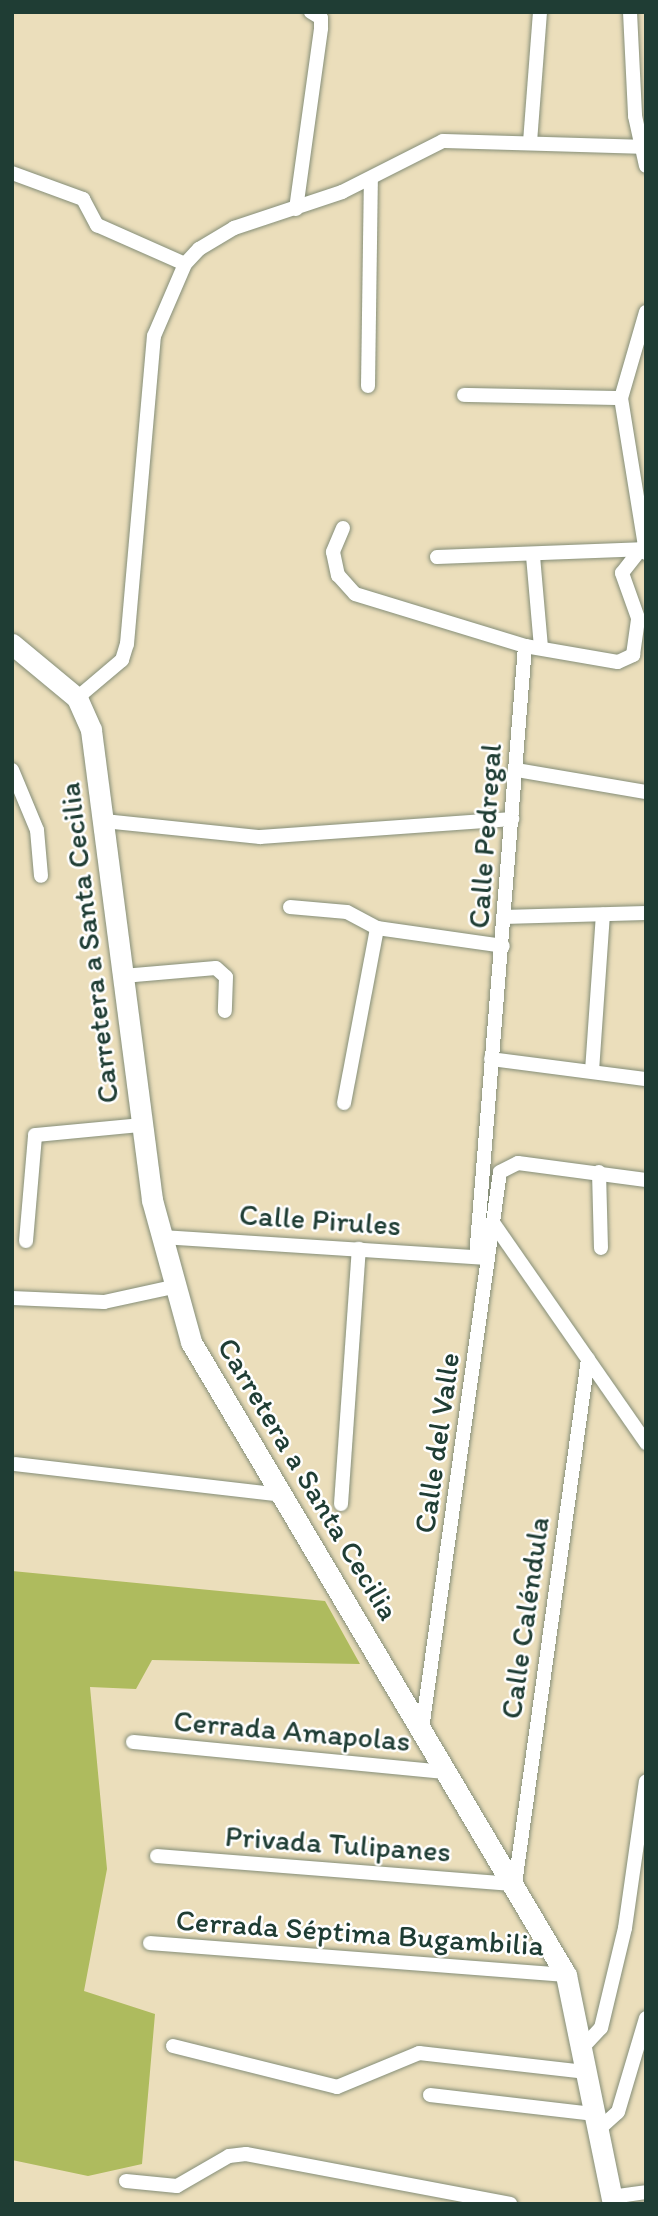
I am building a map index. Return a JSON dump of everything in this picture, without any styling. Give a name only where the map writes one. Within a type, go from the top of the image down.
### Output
[{"type":"main road","name":"Carretera a Santa Cecilia","points":[[12,644],[77,698],[92,730],[141,1125],[173,1287],[211,1381],[422,1729],[566,1975],[583,2047],[612,2200]]},
{"type":"street","points":[[296,209],[321,28],[321,18],[311,12]]},
{"type":"street","points":[[530,142],[540,12]]},
{"type":"street","points":[[630,12],[641,116],[640,147],[646,166]]},
{"type":"street","points":[[77,698],[122,660],[127,644],[154,336],[185,264],[214,238],[371,179],[443,141],[640,147]]},
{"type":"street","points":[[12,173],[83,199],[97,225],[185,264]]},
{"type":"street","points":[[368,386],[371,179]]},
{"type":"street","points":[[643,551],[621,398],[646,312]]},
{"type":"street","points":[[464,395],[621,398]]},
{"type":"street","points":[[343,528],[333,552],[338,575],[355,594],[524,646],[618,662],[633,655],[638,618],[622,573],[643,551]]},
{"type":"street","points":[[438,557],[643,551]]},
{"type":"street","points":[[533,556],[541,647]]},
{"type":"street","name":"Calle Pedregal","points":[[476,1257],[517,770],[524,646]]},
{"type":"street","points":[[12,770],[37,830],[41,876]]},
{"type":"street","points":[[517,770],[646,792]]},
{"type":"street","points":[[104,821],[260,837],[512,819]]},
{"type":"street","points":[[290,907],[346,912],[377,928],[503,946]]},
{"type":"street","points":[[503,917],[646,913]]},
{"type":"street","points":[[592,1071],[603,914]]},
{"type":"street","points":[[344,1102],[377,928]]},
{"type":"street","points":[[123,976],[216,968],[226,977],[225,1011]]},
{"type":"street","points":[[491,1059],[646,1079]]},
{"type":"street","points":[[26,1241],[36,1135],[141,1125]]},
{"type":"street","name":"Calle del Valle","points":[[422,1729],[494,1224],[505,1164],[599,1172]]},
{"type":"street","points":[[601,1248],[599,1172],[646,1180]]},
{"type":"street","points":[[494,1224],[646,1443]]},
{"type":"street","name":"Calle Pirules","points":[[161,1237],[491,1258]]},
{"type":"street","points":[[341,1504],[359,1249]]},
{"type":"street","points":[[12,1298],[104,1302],[173,1287]]},
{"type":"street","name":"Calle Caléndula","points":[[514,1884],[588,1359]]},
{"type":"street","points":[[15,1464],[281,1495]]},
{"type":"street","name":"Cerrada Amapolas","points":[[133,1742],[446,1772]]},
{"type":"street","points":[[583,2047],[601,2028],[625,1928],[646,1781]]},
{"type":"street","name":"Privada Tulipanes","points":[[157,1856],[514,1884]]},
{"type":"street","name":"Cerrada Séptima Bugambilia","points":[[150,1943],[566,1975]]},
{"type":"street","points":[[430,2095],[597,2122],[618,2112],[646,2018]]},
{"type":"street","points":[[173,2046],[337,2087],[419,2053],[587,2072]]},
{"type":"street","points":[[125,2181],[177,2186],[229,2156],[246,2154],[510,2204]]},
{"type":"street","points":[[612,2200],[646,2192]]},
{"type":"green space","points":[[12,1571],[325,1601],[360,1664],[152,1660],[136,1689],[90,1687],[107,1869],[84,1991],[155,2014],[142,2164],[88,2176],[12,2160]]}]
